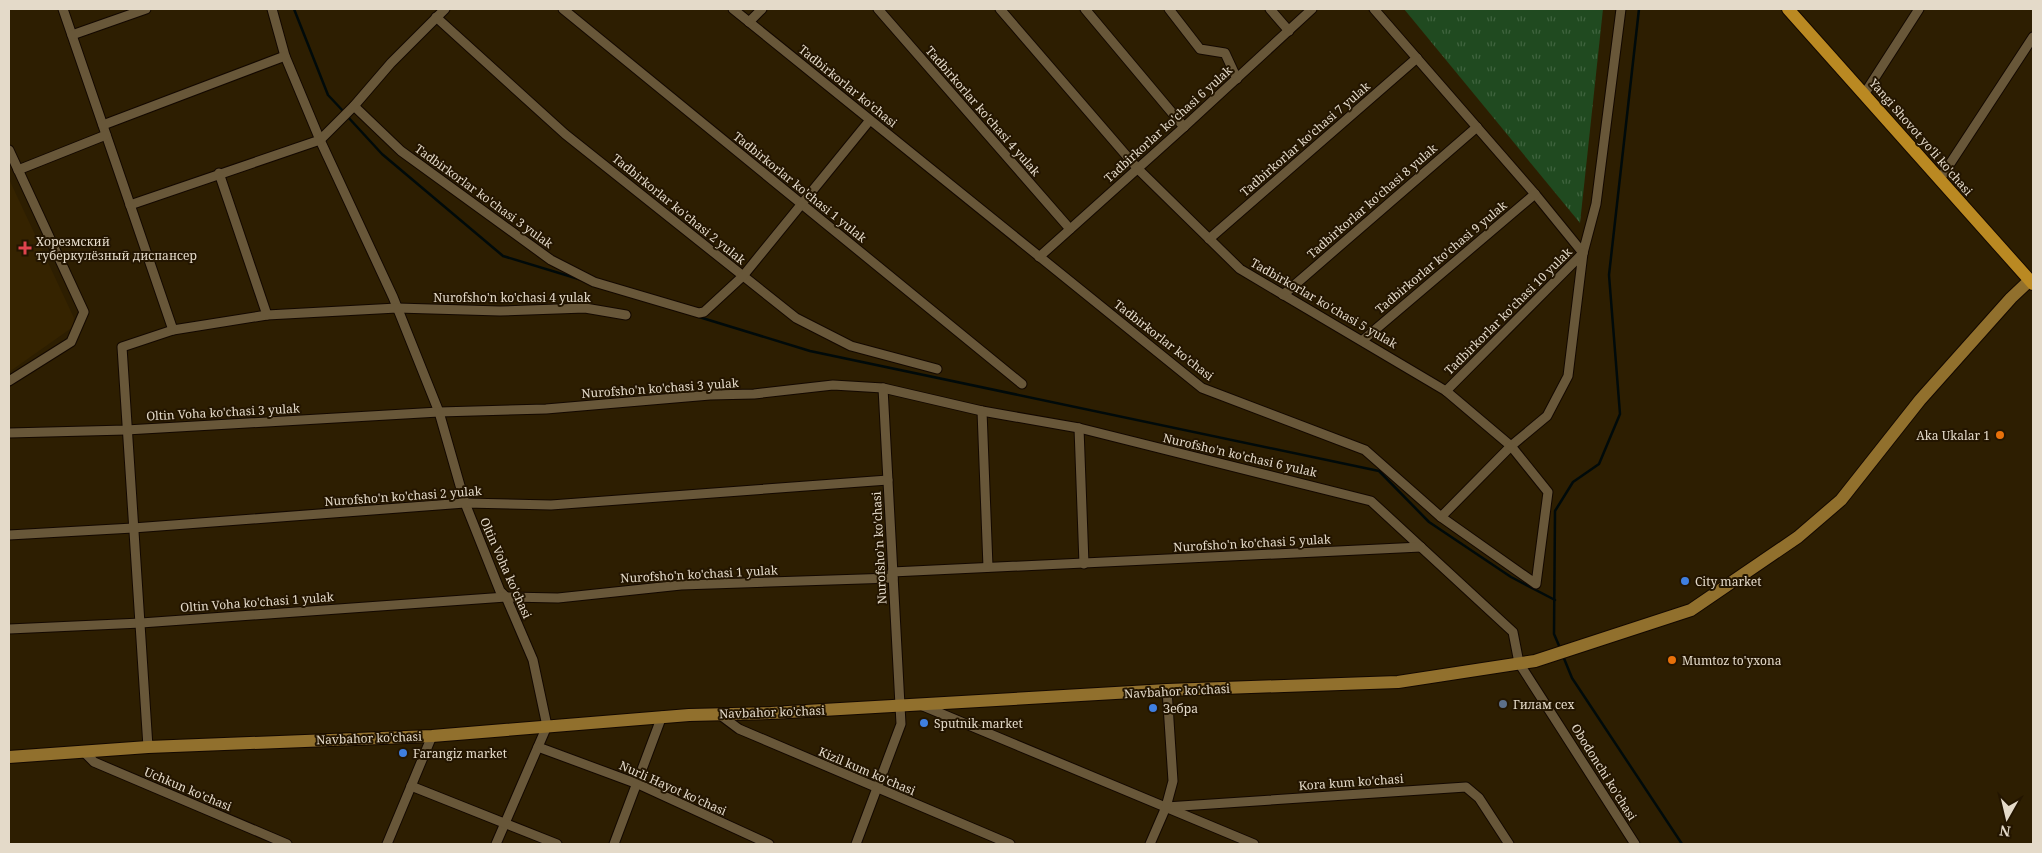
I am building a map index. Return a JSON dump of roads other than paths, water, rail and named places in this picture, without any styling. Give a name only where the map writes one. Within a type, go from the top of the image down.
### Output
[{"type":"main road","name":"Yangi Shovot yo'li ko'chasi","points":[[1788,9],[2031,282]]},
{"type":"main road","name":"Navbahor ko'chasi","points":[[9,757],[83,750],[432,736],[662,716],[923,706],[1167,690],[1398,682],[1535,660],[1571,650],[1690,610],[1798,537],[1841,500],[1920,400],[2011,298],[2031,282]]},
{"type":"street","points":[[63,9],[173,330]]},
{"type":"street","points":[[72,34],[146,9]]},
{"type":"street","name":"Oltin Voha ko'chasi","points":[[272,9],[285,56],[320,140],[397,308],[438,412],[465,503],[500,591],[506,597],[532,660],[547,726]]},
{"type":"street","points":[[130,204],[320,140],[445,9]]},
{"type":"street","name":"Tadbirkorlar ko'chasi 1 yulak","points":[[563,9],[1022,384]]},
{"type":"street","name":"Tadbirkorlar ko'chasi","points":[[733,9],[1202,388],[1365,450],[1441,518],[1536,584],[1548,492]]},
{"type":"street","points":[[749,22],[762,9]]},
{"type":"street","name":"Tadbirkorlar ko'chasi 4 yulak","points":[[878,9],[1070,229]]},
{"type":"street","name":"Tadbirkorlar ko'chasi 5 yulak","points":[[1000,9],[1138,169],[1240,269],[1363,340],[1446,391],[1511,446],[1548,492]]},
{"type":"street","points":[[1085,9],[1184,127]]},
{"type":"street","points":[[1169,9],[1200,49],[1225,53],[1237,79]]},
{"type":"street","points":[[1270,9],[1289,31]]},
{"type":"street","name":"Tadbirkorlar ko'chasi 6 yulak","points":[[1039,257],[1312,9]]},
{"type":"street","points":[[1374,9],[1477,126],[1583,253]]},
{"type":"street","points":[[1583,253],[1596,204],[1621,9]]},
{"type":"street","points":[[1864,93],[1919,9]]},
{"type":"street","name":"Tadbirkorlar ko'chasi 2 yulak","points":[[436,17],[565,134],[796,318],[850,346],[937,369]]},
{"type":"street","points":[[1940,179],[2032,40]]},
{"type":"street","points":[[103,125],[285,56]]},
{"type":"street","name":"Tadbirkorlar ko'chasi 7 yulak","points":[[1209,239],[1418,58]]},
{"type":"street","name":"Tadbirkorlar ko'chasi 3 yulak","points":[[351,109],[401,151],[534,249],[594,282],[699,313],[704,312],[743,276]]},
{"type":"street","points":[[743,276],[870,120]]},
{"type":"street","name":"Tadbirkorlar ko'chasi 8 yulak","points":[[1283,295],[1477,126]]},
{"type":"street","points":[[18,170],[106,135]]},
{"type":"street","points":[[9,150],[84,312],[71,342],[9,381]]},
{"type":"street","points":[[219,173],[267,315]]},
{"type":"street","name":"Tadbirkorlar ko'chasi 9 yulak","points":[[1363,340],[1535,194]]},
{"type":"street","name":"Tadbirkorlar ko'chasi 10 yulak","points":[[1446,391],[1583,253]]},
{"type":"street","name":"Tadbirkorlar ko'chasi 10 yulak","points":[[1441,518],[1511,446],[1547,416],[1568,376],[1583,253]]},
{"type":"street","name":"Nurofsho'n ko'chasi 4 yulak","points":[[126,430],[122,348],[173,330],[267,315],[397,308],[500,311],[585,308],[626,315]]},
{"type":"street","name":"Nurofsho'n ko'chasi 3 yulak","points":[[438,412],[546,409],[754,394],[833,385],[883,388]]},
{"type":"street","name":"Nurofsho'n ko'chasi 6 yulak","points":[[883,388],[982,411],[1079,428],[1371,501],[1513,632],[1519,663]]},
{"type":"street","name":"Nurofsho'n ko'chasi","points":[[856,844],[878,790],[901,724],[883,388]]},
{"type":"street","points":[[982,411],[988,568]]},
{"type":"street","name":"Oltin Voha ko'chasi 3 yulak","points":[[9,433],[126,430],[438,412]]},
{"type":"street","points":[[1079,428],[1084,564]]},
{"type":"street","points":[[126,430],[141,623],[148,747]]},
{"type":"street","name":"Nurofsho'n ko'chasi 2 yulak","points":[[9,535],[133,528],[465,503],[551,505],[888,480]]},
{"type":"street","name":"Nurofsho'n ko'chasi 5 yulak","points":[[892,575],[988,568],[1421,547]]},
{"type":"street","name":"Nurofsho'n ko'chasi 1 yulak","points":[[506,597],[558,598],[600,592],[681,586],[892,575]]},
{"type":"street","name":"Oltin Voha ko'chasi 1 yulak","points":[[9,629],[141,623],[506,597]]},
{"type":"street","name":"Obodonchi ko'chasi","points":[[1519,663],[1635,844]]},
{"type":"street","points":[[1150,844],[1166,807],[1173,781],[1167,690]]},
{"type":"street","name":"Kora kum ko'chasi","points":[[923,706],[1254,844]]},
{"type":"street","name":"Kizil kum ko'chasi","points":[[719,714],[739,729],[878,790],[1010,844]]},
{"type":"street","points":[[614,844],[662,716]]},
{"type":"street","points":[[496,844],[547,726]]},
{"type":"street","points":[[387,844],[432,736]]},
{"type":"street","name":"Nurli Hayot ko'chasi","points":[[538,747],[638,784],[769,844]]},
{"type":"street","name":"Uchkun ko'chasi","points":[[83,750],[94,762],[288,844]]},
{"type":"street","points":[[411,786],[557,844]]},
{"type":"street","name":"Kora kum ko'chasi","points":[[1166,807],[1466,787],[1479,798],[1509,844]]},
{"type":"waterway","points":[[294,9],[328,95],[344,112]]},
{"type":"waterway","points":[[1560,648],[1554,634],[1555,511],[1573,482],[1599,464],[1620,414],[1609,275],[1639,9]]},
{"type":"waterway","points":[[347,116],[382,154],[503,256],[582,280]]},
{"type":"waterway","points":[[699,317],[810,351],[1379,471],[1429,522],[1511,577],[1555,600]]},
{"type":"waterway","points":[[1563,656],[1572,678],[1682,844]]},
{"type":"place","name":"Хорезмский туберкулёзный диспансер","points":[[25,248]]},
{"type":"place","name":"Aka Ukalar 1","points":[[2000,435]]},
{"type":"place","name":"City market","points":[[1685,581]]},
{"type":"place","name":"Mumtoz to'yxona","points":[[1672,660]]},
{"type":"place","name":"Гилам сех","points":[[1503,704]]},
{"type":"place","name":"Зебра","points":[[1153,708]]},
{"type":"place","name":"Sputnik market","points":[[924,723]]},
{"type":"place","name":"Farangiz market","points":[[403,753]]}]
